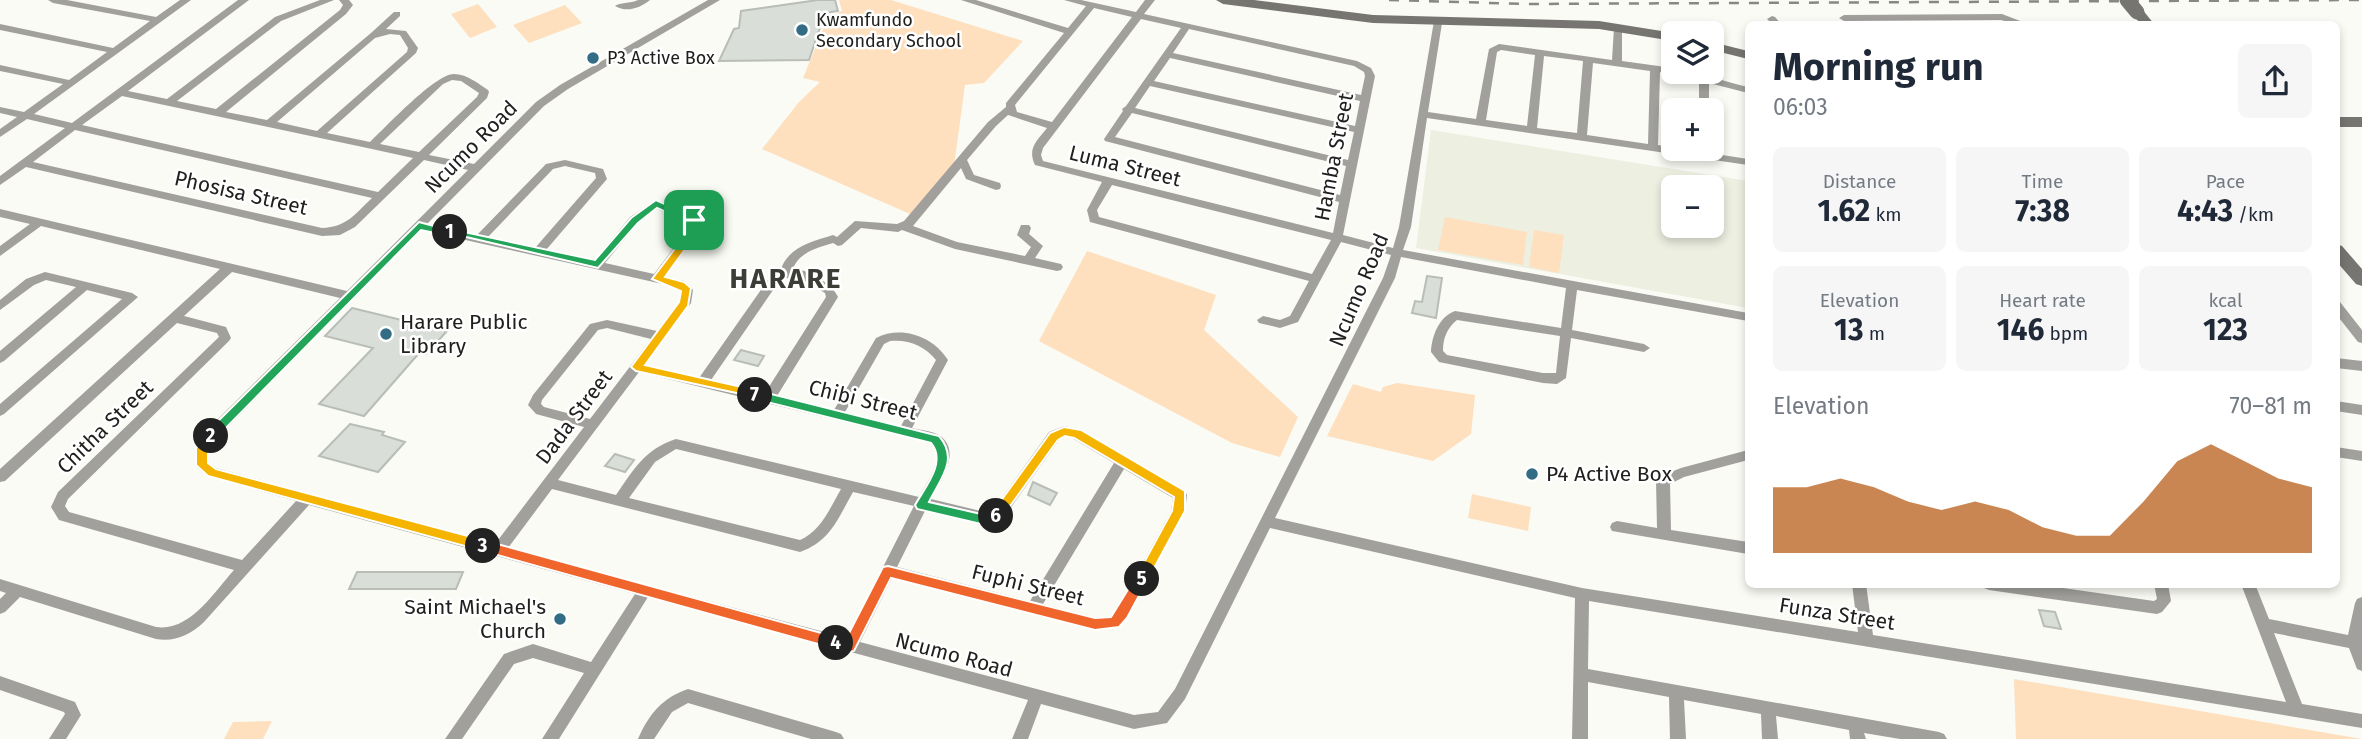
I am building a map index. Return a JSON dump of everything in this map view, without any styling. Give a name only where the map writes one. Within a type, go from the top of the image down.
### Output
[{"type":"street","points":[[53,0],[157,20]]},
{"type":"street","points":[[0,134],[186,0]]},
{"type":"street","points":[[0,181],[243,0]]},
{"type":"street","points":[[169,102],[275,20],[329,0]]},
{"type":"street","points":[[218,113],[346,9],[348,3],[344,0]]},
{"type":"street","points":[[620,6],[631,7],[645,0]]},
{"type":"street","points":[[966,0],[1068,31]]},
{"type":"street","name":"Hamba Street","points":[[1069,0],[1185,28],[1361,65],[1368,70],[1370,76],[1337,239],[1290,322],[1280,324],[1263,320]]},
{"type":"street","name":"Luma Street","points":[[1150,0],[1038,147],[1037,161],[1050,168],[1399,253],[1745,316]]},
{"type":"street","points":[[1223,0],[1326,15],[1437,23],[1619,28],[1661,35]]},
{"type":"street","points":[[2127,0],[2145,21]]},
{"type":"street","name":"Ncumo Road","points":[[710,1],[556,92],[476,168],[212,434],[202,448],[202,465],[212,472],[306,499],[1036,698],[1134,722],[1162,718],[1180,694],[1367,327],[1399,253],[1437,23]]},
{"type":"street","points":[[904,227],[963,162],[992,124],[1009,109],[1068,31],[1091,6]]},
{"type":"street","points":[[269,124],[397,14]]},
{"type":"street","points":[[1844,18],[1909,21],[2002,17],[2014,21]]},
{"type":"street","points":[[0,27],[115,51]]},
{"type":"street","points":[[1185,28],[1109,136],[1114,143],[1345,200]]},
{"type":"street","points":[[1618,63],[1619,28]]},
{"type":"street","points":[[320,134],[412,51],[401,32],[390,31],[372,36]]},
{"type":"street","points":[[1481,122],[1492,51],[1504,47],[1661,69]]},
{"type":"street","points":[[1724,49],[1745,54]]},
{"type":"street","points":[[1532,130],[1540,52]]},
{"type":"street","points":[[1166,54],[1365,99]]},
{"type":"street","points":[[1582,137],[1588,58]]},
{"type":"street","points":[[0,68],[71,83]]},
{"type":"street","points":[[1653,148],[1655,68]]},
{"type":"street","name":"Phosisa Street","points":[[24,163],[327,233],[348,227],[482,98],[483,90],[463,78],[443,80],[372,146]]},
{"type":"street","points":[[1147,82],[1359,130]]},
{"type":"street","points":[[1724,83],[1745,89]]},
{"type":"street","points":[[120,92],[476,168]]},
{"type":"street","points":[[1009,109],[1013,114],[1053,126]]},
{"type":"street","points":[[1127,109],[1352,164]]},
{"type":"street","points":[[0,110],[380,196]]},
{"type":"street","points":[[1423,114],[1661,149]]},
{"type":"street","points":[[2340,122],[2362,122]]},
{"type":"street","points":[[1724,156],[1745,161]]},
{"type":"street","points":[[963,162],[970,177],[996,186]]},
{"type":"street","points":[[480,239],[550,166],[565,163],[599,171],[602,179],[538,252]]},
{"type":"street","points":[[1108,182],[1092,210],[1092,217],[1098,221],[1316,279]]},
{"type":"street","points":[[598,264],[644,210],[656,204],[666,206],[694,220],[694,230],[657,279]]},
{"type":"street","points":[[0,213],[349,296]]},
{"type":"street","points":[[0,252],[38,223]]},
{"type":"street","points":[[786,272],[794,256],[802,250],[835,241],[859,224],[904,227],[955,245],[1057,267]]},
{"type":"street","name":"Dada Street","points":[[419,226],[598,264],[680,284],[687,290],[684,303],[498,550]]},
{"type":"street","points":[[1025,228],[1023,235],[1037,246],[1029,260]]},
{"type":"street","points":[[2340,255],[2362,280]]},
{"type":"street","points":[[0,477],[229,268]]},
{"type":"street","points":[[703,382],[776,277],[786,272],[797,272],[830,291],[832,297],[769,398]]},
{"type":"street","points":[[0,306],[30,282],[45,276],[132,297],[0,411]]},
{"type":"street","points":[[0,358],[86,285]]},
{"type":"street","points":[[1572,285],[1566,333],[1563,372],[1557,379],[1449,361],[1439,356],[1436,348],[1447,321],[1461,314],[1566,333],[1644,348]]},
{"type":"street","points":[[2340,310],[2362,339]]},
{"type":"street","name":"Chitha Street","points":[[175,317],[222,330],[226,335],[224,340],[63,496],[58,507],[64,516],[245,567]]},
{"type":"street","points":[[592,425],[540,411],[534,405],[594,327],[607,324],[659,336]]},
{"type":"street","points":[[837,415],[880,341],[889,335],[901,334],[938,354],[942,360],[904,432]]},
{"type":"street","points":[[2340,363],[2362,366]]},
{"type":"street","name":"Chibi Street","points":[[636,367],[935,439],[943,449],[944,460],[850,646]]},
{"type":"street","points":[[2340,407],[2362,410]]},
{"type":"street","name":"Fuphi Street","points":[[888,571],[1095,624],[1114,623],[1122,614],[1178,511],[1180,495],[1076,434],[1064,431],[1054,436],[997,516],[981,519],[921,505]]},
{"type":"street","points":[[620,500],[652,456],[662,447],[676,444],[921,505]]},
{"type":"street","points":[[2340,453],[2362,456]]},
{"type":"street","points":[[1664,534],[1663,481],[1681,473],[1745,456]]},
{"type":"street","points":[[1033,608],[1123,460]]},
{"type":"street","points":[[548,483],[800,546],[809,545],[817,538],[848,488]]},
{"type":"street","points":[[0,585],[167,635],[191,625],[306,499]]},
{"type":"street","name":"Funza Street","points":[[1268,522],[1582,594],[2362,721]]},
{"type":"street","points":[[1617,527],[1745,548]]},
{"type":"street","points":[[1860,588],[1866,640]]},
{"type":"street","points":[[2034,588],[2078,592],[2157,608],[2164,601],[2162,588]]},
{"type":"street","points":[[2250,588],[2297,710]]},
{"type":"street","points":[[0,608],[17,591]]},
{"type":"street","points":[[550,739],[644,591]]},
{"type":"street","points":[[1580,739],[1582,594]]},
{"type":"street","points":[[2362,603],[2354,643],[2362,664]]},
{"type":"street","points":[[2265,625],[2354,643]]},
{"type":"street","points":[[453,739],[509,659],[533,651],[594,670]]},
{"type":"street","points":[[1581,674],[1768,709],[1856,731],[1939,739]]},
{"type":"street","points":[[0,683],[70,707],[73,715],[71,723],[57,739]]},
{"type":"street","points":[[1676,691],[1678,739]]},
{"type":"street","points":[[646,739],[664,707],[674,699],[688,696],[836,739]]},
{"type":"street","points":[[1020,739],[1036,698]]},
{"type":"street","points":[[1768,709],[1770,739]]},
{"type":"shaded area","points":[[839,0],[891,0],[1023,41],[984,83],[965,85],[954,166],[910,214],[762,149],[799,102],[820,82],[803,78],[828,17],[842,11]]},
{"type":"shaded area","points":[[478,4],[497,27],[470,38],[451,14]]},
{"type":"shaded area","points":[[565,5],[582,23],[529,43],[513,25]]},
{"type":"shaded area","points":[[1431,130],[1711,175],[1661,175],[1661,238],[1724,238],[1724,177],[1745,181],[1745,307],[1416,248]]},
{"type":"shaded area","points":[[1445,217],[1527,232],[1523,265],[1438,250]]},
{"type":"shaded area","points":[[1534,230],[1564,235],[1559,273],[1529,267]]},
{"type":"shaded area","points":[[1087,251],[1216,295],[1204,330],[1298,417],[1280,457],[1232,443],[1039,341]]},
{"type":"shaded area","points":[[1397,383],[1475,395],[1471,434],[1433,461],[1327,436],[1353,384],[1381,392],[1383,387]]},
{"type":"shaded area","points":[[1472,494],[1531,507],[1528,531],[1468,518]]},
{"type":"shaded area","points":[[2014,679],[2362,739],[2016,739]]},
{"type":"shaded area","points":[[272,721],[263,739],[224,739],[233,722]]},
{"type":"building","name":"Kwamfundo Secondary School","points":[[835,0],[838,11],[825,13],[809,60],[719,61],[734,29],[739,28],[741,11]]},
{"type":"building","points":[[1427,276],[1442,278],[1436,318],[1412,313],[1415,301],[1422,302]]},
{"type":"building","points":[[352,308],[447,331],[426,354],[420,352],[364,416],[319,404],[373,348],[325,336]]},
{"type":"building","points":[[741,350],[764,356],[758,366],[734,360]]},
{"type":"building","points":[[350,424],[384,432],[382,435],[405,442],[378,472],[319,456]]},
{"type":"building","points":[[615,454],[634,460],[625,472],[605,466]]},
{"type":"building","points":[[1033,482],[1057,493],[1050,505],[1028,495]]},
{"type":"building","points":[[357,572],[463,572],[456,589],[349,589]]},
{"type":"building","points":[[2039,610],[2055,612],[2061,629],[2044,626]]},
{"type":"railway","points":[[1389,0],[1527,4],[2361,0]]},
{"type":"place","name":"Kwamfundo Secondary School","points":[[802,30]]},
{"type":"place","name":"P3 Active Box","points":[[593,58]]},
{"type":"place","name":"Harare Public Library","points":[[386,334]]},
{"type":"place","name":"P4 Active Box","points":[[1532,474]]},
{"type":"place","name":"Saint Michael's Church","points":[[560,619]]},
{"type":"district","name":"HARARE","points":[[786,278]]},
{"type":"route","points":[[656,204],[694,220],[694,230],[657,279],[680,284],[687,290],[684,303],[636,367],[935,439],[943,449],[944,460],[921,505],[981,519],[997,516],[1054,436],[1064,431],[1076,434],[1180,495],[1178,511],[1122,614],[1114,623],[1095,624],[888,571],[850,646],[306,499],[212,472],[202,465],[202,448],[212,434],[419,226],[598,264],[634,220],[644,210],[656,204]]}]
